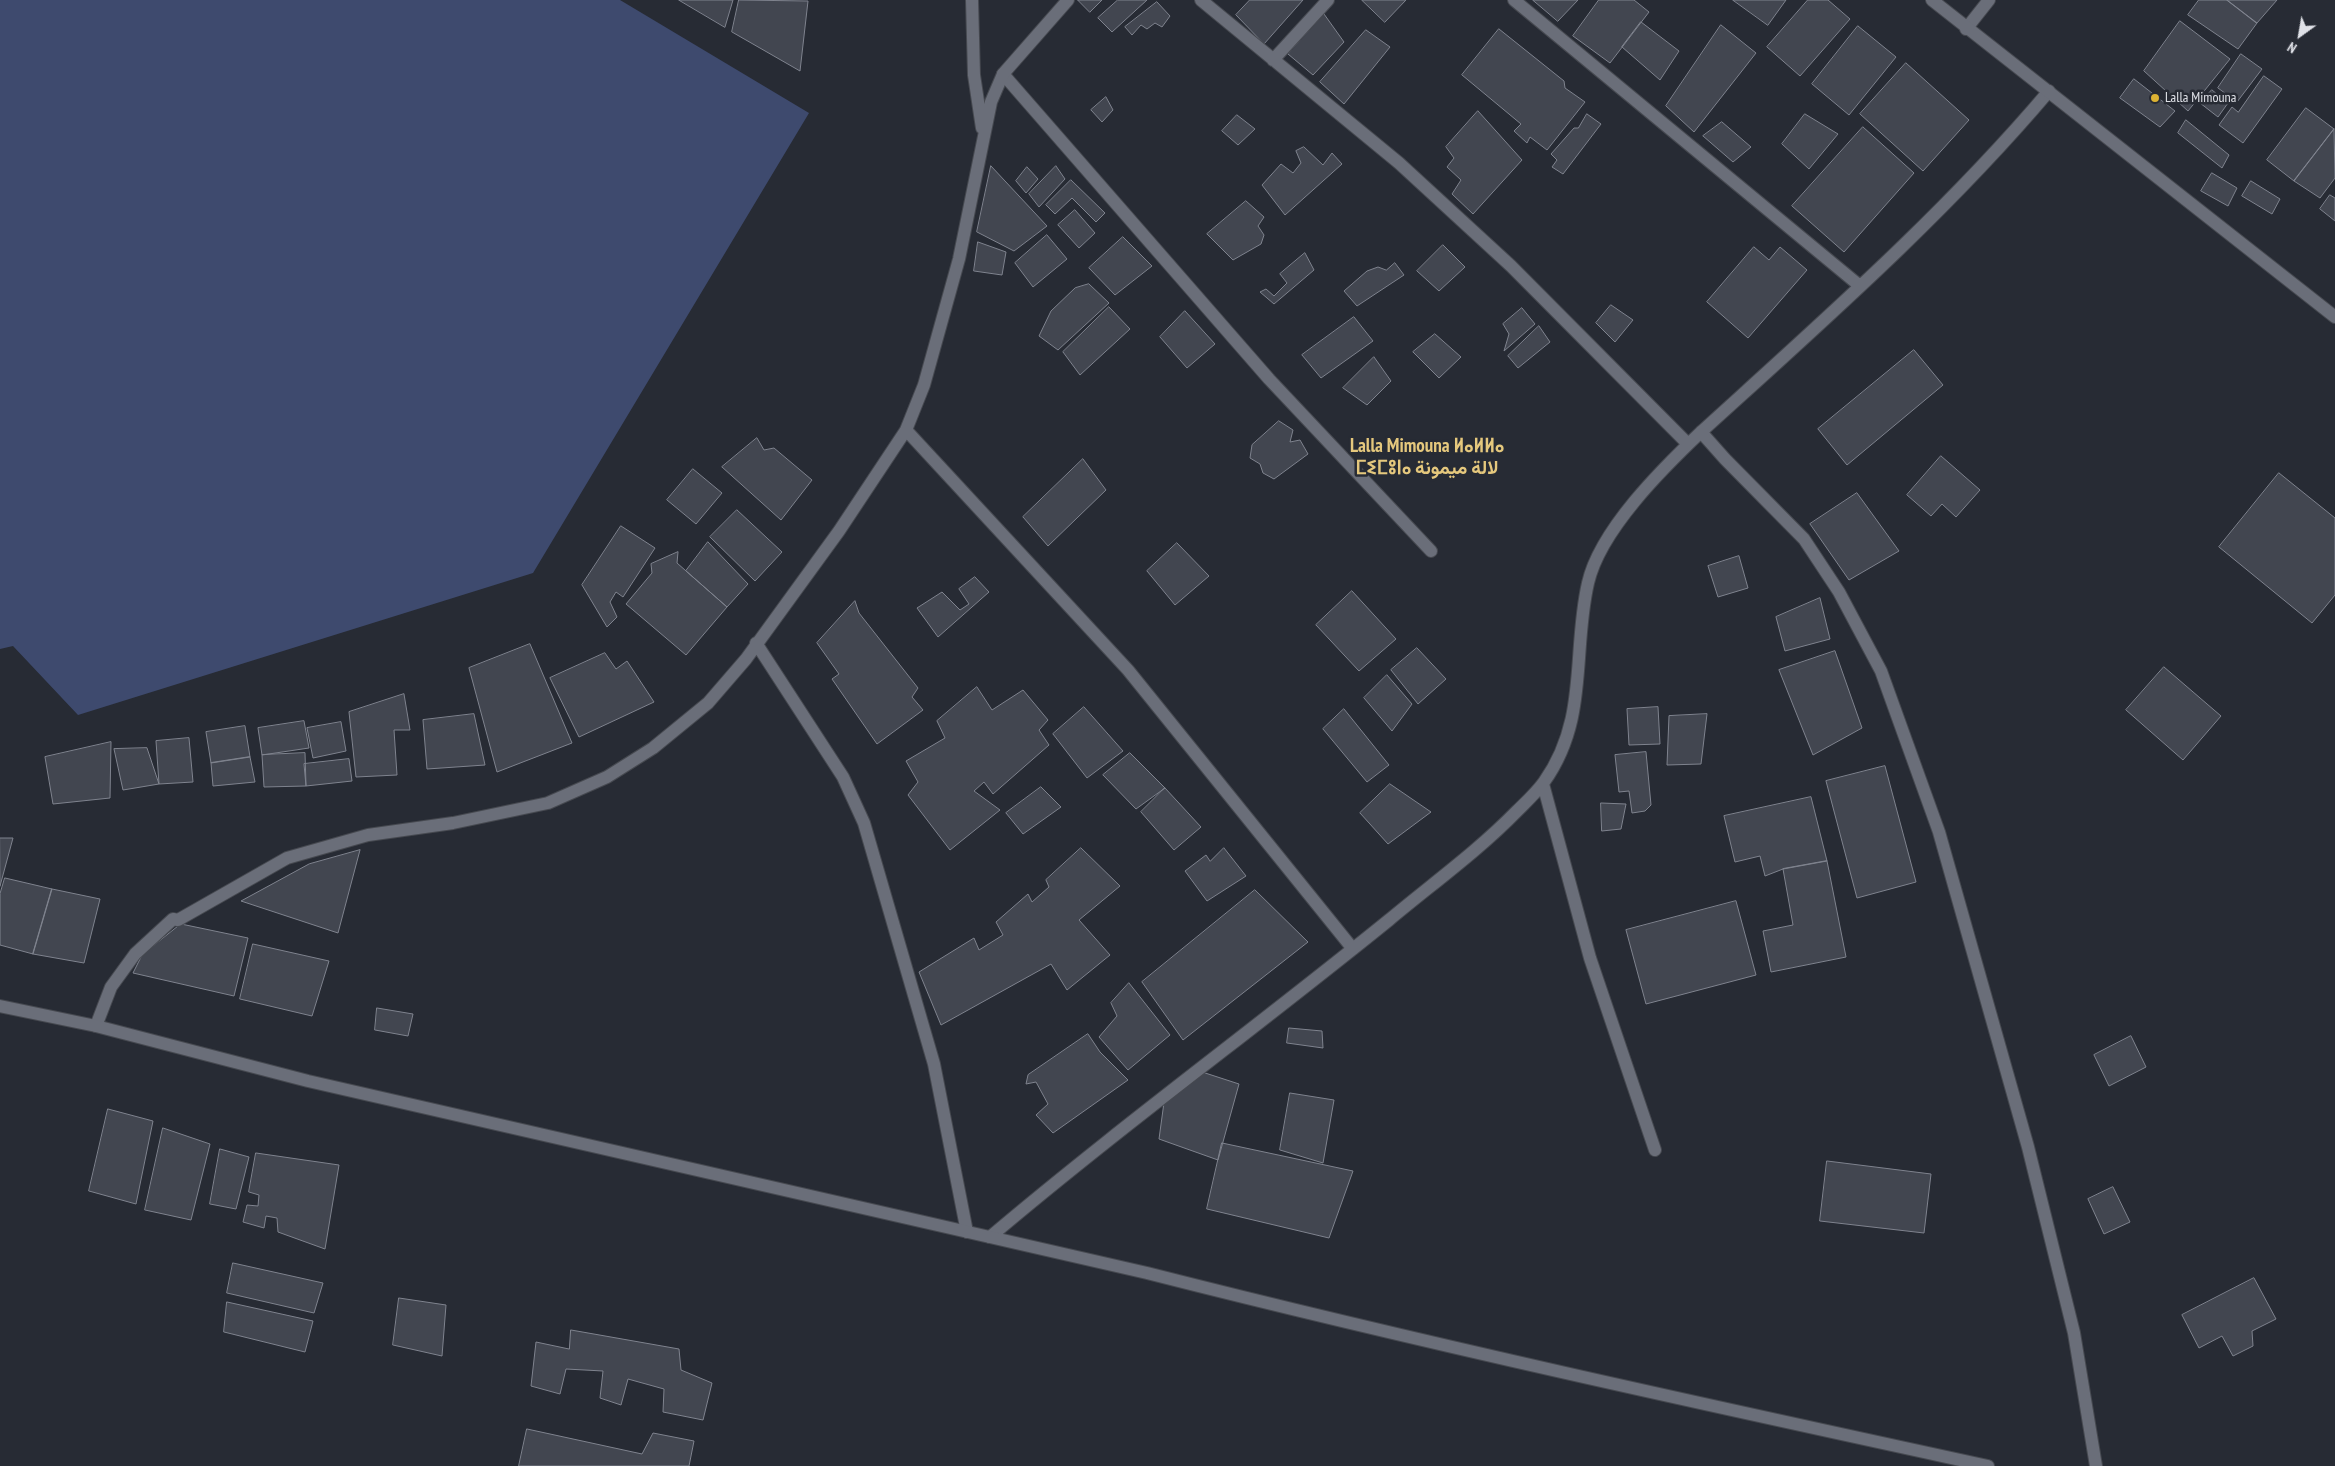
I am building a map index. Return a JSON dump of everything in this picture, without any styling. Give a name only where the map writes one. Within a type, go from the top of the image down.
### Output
[{"type":"street","points":[[972,0],[974,75],[983,135]]},
{"type":"street","points":[[96,1026],[111,987],[135,954],[173,918],[178,920],[287,858],[368,835],[453,823],[548,803],[607,777],[653,748],[708,703],[756,644],[839,531],[906,430],[924,385],[959,259],[991,102],[1004,74],[1068,0]]},
{"type":"street","points":[[1201,0],[1399,163],[1497,253],[1688,444]]},
{"type":"street","points":[[1273,60],[1328,0]]},
{"type":"street","points":[[1514,0],[1860,286]]},
{"type":"street","points":[[1932,0],[1966,29],[2049,91],[2335,317]]},
{"type":"street","points":[[1966,29],[1989,0]]},
{"type":"street","points":[[1004,74],[1269,379],[1431,551]]},
{"type":"street","points":[[990,1237],[1074,1165],[1353,949],[1491,837],[1543,784],[1562,754],[1573,716],[1580,675],[1588,581],[1605,544],[1629,510],[1665,466],[1944,206],[2004,144],[2049,91]]},
{"type":"street","points":[[906,430],[1128,670],[1353,949]]},
{"type":"street","points":[[1701,432],[1804,539],[1839,592],[1881,671],[1939,832],[2028,1147],[2074,1332],[2096,1466]]},
{"type":"street","points":[[756,644],[843,777],[864,823],[934,1064],[966,1232]]},
{"type":"street","points":[[1543,784],[1590,958],[1655,1150]]},
{"type":"street","points":[[0,1006],[96,1026],[308,1081],[990,1237],[1611,1384],[1988,1466]]},
{"type":"shaded area","points":[[0,0],[620,0],[809,113],[533,573],[78,715],[13,646],[0,649]]},
{"type":"building","points":[[679,0],[733,0],[725,27]]},
{"type":"building","points":[[739,0],[808,1],[800,71],[732,32]]},
{"type":"building","points":[[1078,0],[1102,0],[1090,12]]},
{"type":"building","points":[[1118,0],[1147,0],[1112,32],[1098,18]]},
{"type":"building","points":[[1250,0],[1303,0],[1264,44],[1236,15]]},
{"type":"building","points":[[1362,0],[1406,0],[1385,22]]},
{"type":"building","points":[[1533,0],[1578,0],[1558,21]]},
{"type":"building","points":[[1599,0],[1634,0],[1649,12],[1610,63],[1573,36]]},
{"type":"building","points":[[1733,0],[1786,0],[1768,25]]},
{"type":"building","points":[[1808,0],[1828,0],[1850,19],[1800,76],[1767,47]]},
{"type":"building","points":[[2199,0],[2227,0],[2257,23],[2238,49],[2188,15]]},
{"type":"building","points":[[2227,0],[2277,0],[2257,23]]},
{"type":"building","points":[[1157,2],[1170,16],[1162,27],[1155,23],[1147,29],[1141,25],[1132,35],[1125,27]]},
{"type":"building","points":[[1324,14],[1344,42],[1313,75],[1288,54]]},
{"type":"building","points":[[2180,21],[2230,59],[2188,111],[2144,71]]},
{"type":"building","points":[[1641,22],[1679,51],[1660,80],[1622,47]]},
{"type":"building","points":[[1721,25],[1756,53],[1694,132],[1666,106]]},
{"type":"building","points":[[1858,26],[1896,57],[1849,115],[1812,84]]},
{"type":"building","points":[[1499,29],[1564,81],[1565,88],[1585,102],[1547,150],[1530,137],[1527,143],[1514,131],[1521,124],[1462,75]]},
{"type":"building","points":[[1366,30],[1390,47],[1344,104],[1320,82]]},
{"type":"building","points":[[2241,54],[2262,69],[2237,102],[2218,88]]},
{"type":"building","points":[[1906,63],[1969,120],[1923,171],[1860,114]]},
{"type":"building","points":[[2264,76],[2282,89],[2243,143],[2219,125],[2232,107],[2238,112]]},
{"type":"building","points":[[2134,79],[2175,111],[2160,127],[2120,98]]},
{"type":"building","points":[[2212,90],[2228,103],[2218,117],[2200,103]]},
{"type":"building","points":[[1106,97],[1113,110],[1102,122],[1091,110]]},
{"type":"building","points":[[2306,108],[2334,129],[2294,181],[2267,160]]},
{"type":"building","points":[[1478,111],[1522,160],[1473,214],[1452,194],[1461,180],[1447,167],[1454,158],[1446,147]]},
{"type":"building","points":[[1587,114],[1601,124],[1563,174],[1552,167],[1557,160],[1551,154],[1574,128],[1578,128]]},
{"type":"building","points":[[1805,114],[1838,134],[1809,169],[1782,144]]},
{"type":"building","points":[[1237,115],[1255,129],[1238,145],[1222,131]]},
{"type":"building","points":[[2186,120],[2229,155],[2222,168],[2178,133]]},
{"type":"building","points":[[1722,122],[1751,147],[1733,162],[1703,136]]},
{"type":"building","points":[[1863,127],[1914,173],[1844,252],[1792,206]]},
{"type":"building","points":[[2334,129],[2335,178],[2320,198],[2294,181]]},
{"type":"building","points":[[1304,147],[1323,165],[1332,153],[1342,164],[1285,215],[1262,185],[1281,164],[1293,173],[1301,163],[1296,151]]},
{"type":"building","points":[[991,166],[1047,226],[1014,251],[977,232]]},
{"type":"building","points":[[1056,166],[1065,179],[1039,207],[1029,194]]},
{"type":"building","points":[[1027,167],[1038,179],[1026,193],[1016,181]]},
{"type":"building","points":[[2212,173],[2237,188],[2228,206],[2201,191]]},
{"type":"building","points":[[1071,180],[1105,213],[1096,222],[1072,198],[1055,214],[1046,205]]},
{"type":"building","points":[[2251,181],[2280,199],[2272,214],[2242,196]]},
{"type":"building","points":[[2330,195],[2335,198],[2335,221],[2320,209]]},
{"type":"building","points":[[1246,201],[1264,217],[1258,226],[1264,235],[1261,244],[1233,260],[1207,234]]},
{"type":"building","points":[[1075,210],[1095,233],[1079,248],[1058,225]]},
{"type":"building","points":[[1047,235],[1067,259],[1033,287],[1015,263]]},
{"type":"building","points":[[1123,237],[1152,266],[1115,295],[1089,268]]},
{"type":"building","points":[[978,242],[1006,252],[1002,275],[974,271]]},
{"type":"building","points":[[1443,245],[1465,267],[1439,291],[1417,271]]},
{"type":"building","points":[[1754,247],[1769,260],[1780,247],[1807,270],[1748,338],[1707,302]]},
{"type":"building","points":[[1305,253],[1314,270],[1274,304],[1260,292],[1266,289],[1274,296],[1287,283],[1280,274]]},
{"type":"building","points":[[1395,263],[1404,275],[1357,306],[1344,291],[1367,271],[1378,267],[1386,270]]},
{"type":"building","points":[[1089,284],[1109,303],[1058,350],[1039,336],[1051,311],[1075,288]]},
{"type":"building","points":[[1611,305],[1633,320],[1615,342],[1596,323]]},
{"type":"building","points":[[1109,307],[1130,329],[1080,375],[1063,352]]},
{"type":"building","points":[[1522,308],[1535,324],[1504,351],[1509,334],[1503,324]]},
{"type":"building","points":[[1185,311],[1215,344],[1187,368],[1160,337]]},
{"type":"building","points":[[1354,317],[1373,341],[1321,378],[1302,355]]},
{"type":"building","points":[[1539,326],[1550,342],[1518,368],[1508,356]]},
{"type":"building","points":[[1435,334],[1461,357],[1439,378],[1413,352]]},
{"type":"building","points":[[1914,350],[1943,385],[1847,465],[1818,429]]},
{"type":"building","points":[[1374,357],[1391,381],[1367,405],[1343,388]]},
{"type":"building","points":[[1279,421],[1293,430],[1290,442],[1300,440],[1308,454],[1274,479],[1263,473],[1260,464],[1250,458],[1252,445]]},
{"type":"building","points":[[757,438],[764,450],[774,448],[812,480],[781,520],[722,467]]},
{"type":"building","points":[[1941,456],[1980,490],[1956,517],[1942,504],[1931,516],[1907,495]]},
{"type":"building","points":[[1083,459],[1106,490],[1048,546],[1023,517]]},
{"type":"building","points":[[693,469],[722,493],[696,524],[667,500]]},
{"type":"building","points":[[2279,473],[2335,518],[2335,595],[2312,623],[2219,547]]},
{"type":"building","points":[[1857,493],[1899,551],[1849,580],[1810,524]]},
{"type":"building","points":[[737,510],[782,552],[755,581],[710,537]]},
{"type":"building","points":[[621,526],[655,548],[623,597],[616,592],[610,602],[617,617],[607,627],[582,585]]},
{"type":"building","points":[[708,542],[748,584],[727,607],[686,571]]},
{"type":"building","points":[[1177,543],[1209,576],[1175,605],[1147,571]]},
{"type":"building","points":[[678,552],[677,563],[727,607],[686,655],[626,604],[652,573],[651,564]]},
{"type":"building","points":[[1739,556],[1748,588],[1718,597],[1708,566]]},
{"type":"building","points":[[975,577],[989,592],[938,637],[917,608],[942,592],[960,610],[969,604],[959,589]]},
{"type":"building","points":[[1352,591],[1396,639],[1359,671],[1316,625]]},
{"type":"building","points":[[1820,598],[1830,639],[1785,651],[1776,617]]},
{"type":"building","points":[[855,601],[859,613],[918,688],[912,697],[923,710],[877,744],[832,679],[839,674],[817,643]]},
{"type":"building","points":[[530,644],[572,743],[497,772],[469,668]]},
{"type":"building","points":[[1417,648],[1446,679],[1418,704],[1391,670]]},
{"type":"building","points":[[1835,651],[1862,728],[1813,755],[1779,670]]},
{"type":"building","points":[[605,653],[616,669],[627,661],[654,702],[579,737],[550,678]]},
{"type":"building","points":[[2164,667],[2221,716],[2183,760],[2126,710]]},
{"type":"building","points":[[1387,675],[1412,704],[1392,731],[1364,698]]},
{"type":"building","points":[[977,687],[992,710],[1023,690],[1048,720],[1039,730],[1049,745],[993,794],[984,782],[974,791],[1000,810],[950,850],[908,795],[918,782],[906,761],[945,738],[937,721]]},
{"type":"building","points":[[404,694],[410,730],[394,730],[397,775],[356,777],[349,712]]},
{"type":"building","points":[[1084,707],[1123,751],[1087,778],[1053,734]]},
{"type":"building","points":[[1658,707],[1660,744],[1629,745],[1627,709]]},
{"type":"building","points":[[1344,709],[1389,765],[1367,782],[1323,729]]},
{"type":"building","points":[[474,714],[485,765],[427,769],[423,720]]},
{"type":"building","points":[[1707,714],[1701,764],[1667,765],[1669,716]]},
{"type":"building","points":[[304,721],[309,748],[262,755],[258,728]]},
{"type":"building","points":[[341,722],[346,751],[313,758],[307,728]]},
{"type":"building","points":[[245,726],[250,757],[211,763],[206,732]]},
{"type":"building","points":[[189,738],[193,782],[159,784],[156,741]]},
{"type":"building","points":[[111,742],[110,798],[53,804],[45,757]]},
{"type":"building","points":[[147,748],[159,784],[123,790],[114,749]]},
{"type":"building","points":[[1646,752],[1651,805],[1645,811],[1632,813],[1629,791],[1619,792],[1615,755]]},
{"type":"building","points":[[305,753],[306,786],[264,787],[262,755]]},
{"type":"building","points":[[1130,753],[1165,788],[1136,809],[1103,775]]},
{"type":"building","points":[[250,757],[255,782],[213,786],[211,763]]},
{"type":"building","points":[[349,759],[352,781],[306,786],[304,764]]},
{"type":"building","points":[[1885,766],[1916,882],[1857,898],[1826,781]]},
{"type":"building","points":[[1390,784],[1431,812],[1388,844],[1360,813]]},
{"type":"building","points":[[1041,787],[1061,807],[1023,834],[1006,813]]},
{"type":"building","points":[[1165,788],[1201,827],[1174,850],[1141,812]]},
{"type":"building","points":[[1811,797],[1827,861],[1783,869],[1765,876],[1760,856],[1735,862],[1724,816]]},
{"type":"building","points":[[1601,803],[1626,804],[1621,829],[1602,831]]},
{"type":"building","points":[[0,838],[13,838],[0,886]]},
{"type":"building","points":[[1081,848],[1120,886],[1079,920],[1110,955],[1067,990],[1051,964],[941,1025],[919,972],[974,938],[979,950],[1003,935],[996,922],[1028,894],[1032,902],[1049,887],[1046,880]]},
{"type":"building","points":[[1224,848],[1246,876],[1207,901],[1185,871],[1206,855],[1210,861]]},
{"type":"building","points":[[360,850],[338,933],[241,901],[309,864]]},
{"type":"building","points":[[1827,861],[1846,957],[1771,972],[1763,931],[1793,925],[1783,869]]},
{"type":"building","points":[[5,878],[52,889],[33,954],[0,945],[0,894]]},
{"type":"building","points":[[52,889],[100,899],[84,963],[33,954]]},
{"type":"building","points":[[1255,890],[1308,942],[1183,1040],[1142,982]]},
{"type":"building","points":[[1736,901],[1756,975],[1646,1004],[1626,930]]},
{"type":"building","points":[[181,924],[248,938],[234,996],[133,973],[142,955]]},
{"type":"building","points":[[253,944],[329,961],[312,1016],[240,999]]},
{"type":"building","points":[[1129,983],[1170,1035],[1128,1070],[1099,1037],[1117,1016],[1111,1003]]},
{"type":"building","points":[[377,1008],[413,1014],[408,1036],[375,1030]]},
{"type":"building","points":[[1289,1028],[1322,1031],[1323,1048],[1287,1043]]},
{"type":"building","points":[[1088,1034],[1100,1052],[1128,1080],[1053,1133],[1036,1115],[1048,1104],[1036,1082],[1026,1084],[1028,1075]]},
{"type":"building","points":[[2131,1036],[2146,1067],[2109,1086],[2094,1055]]},
{"type":"building","points":[[1196,1070],[1239,1084],[1218,1160],[1159,1139],[1165,1095]]},
{"type":"building","points":[[1290,1093],[1334,1100],[1323,1163],[1280,1150]]},
{"type":"building","points":[[108,1109],[153,1121],[136,1204],[89,1191]]},
{"type":"building","points":[[163,1128],[210,1144],[191,1220],[145,1210]]},
{"type":"building","points":[[1222,1143],[1353,1171],[1329,1238],[1207,1209]]},
{"type":"building","points":[[220,1149],[249,1157],[236,1209],[210,1204]]},
{"type":"building","points":[[256,1153],[339,1165],[325,1249],[278,1232],[277,1218],[266,1216],[264,1228],[243,1222],[247,1205],[258,1206],[259,1195],[249,1192]]},
{"type":"building","points":[[1827,1161],[1931,1174],[1924,1233],[1820,1221]]},
{"type":"building","points":[[2113,1187],[2130,1222],[2104,1234],[2088,1199]]},
{"type":"building","points":[[233,1263],[323,1283],[314,1313],[227,1293]]},
{"type":"building","points":[[2254,1278],[2276,1319],[2252,1331],[2253,1346],[2233,1356],[2222,1336],[2199,1348],[2182,1315]]},
{"type":"building","points":[[399,1298],[446,1305],[442,1356],[393,1345]]},
{"type":"building","points":[[227,1302],[313,1321],[305,1352],[224,1332]]},
{"type":"building","points":[[571,1330],[679,1349],[681,1370],[712,1383],[703,1420],[663,1412],[664,1389],[628,1379],[621,1405],[600,1398],[603,1371],[566,1369],[560,1394],[531,1386],[536,1342],[569,1349]]},
{"type":"building","points":[[527,1429],[642,1454],[653,1433],[694,1441],[689,1466],[519,1466]]},
{"type":"place","name":"Lalla Mimouna","points":[[2155,98]]},
{"type":"district","name":"Lalla Mimouna ⵍⴰⵍⵍⴰ ⵎⵉⵎⵓⵏⴰ لالة ميمونة","points":[[1427,458]]}]
